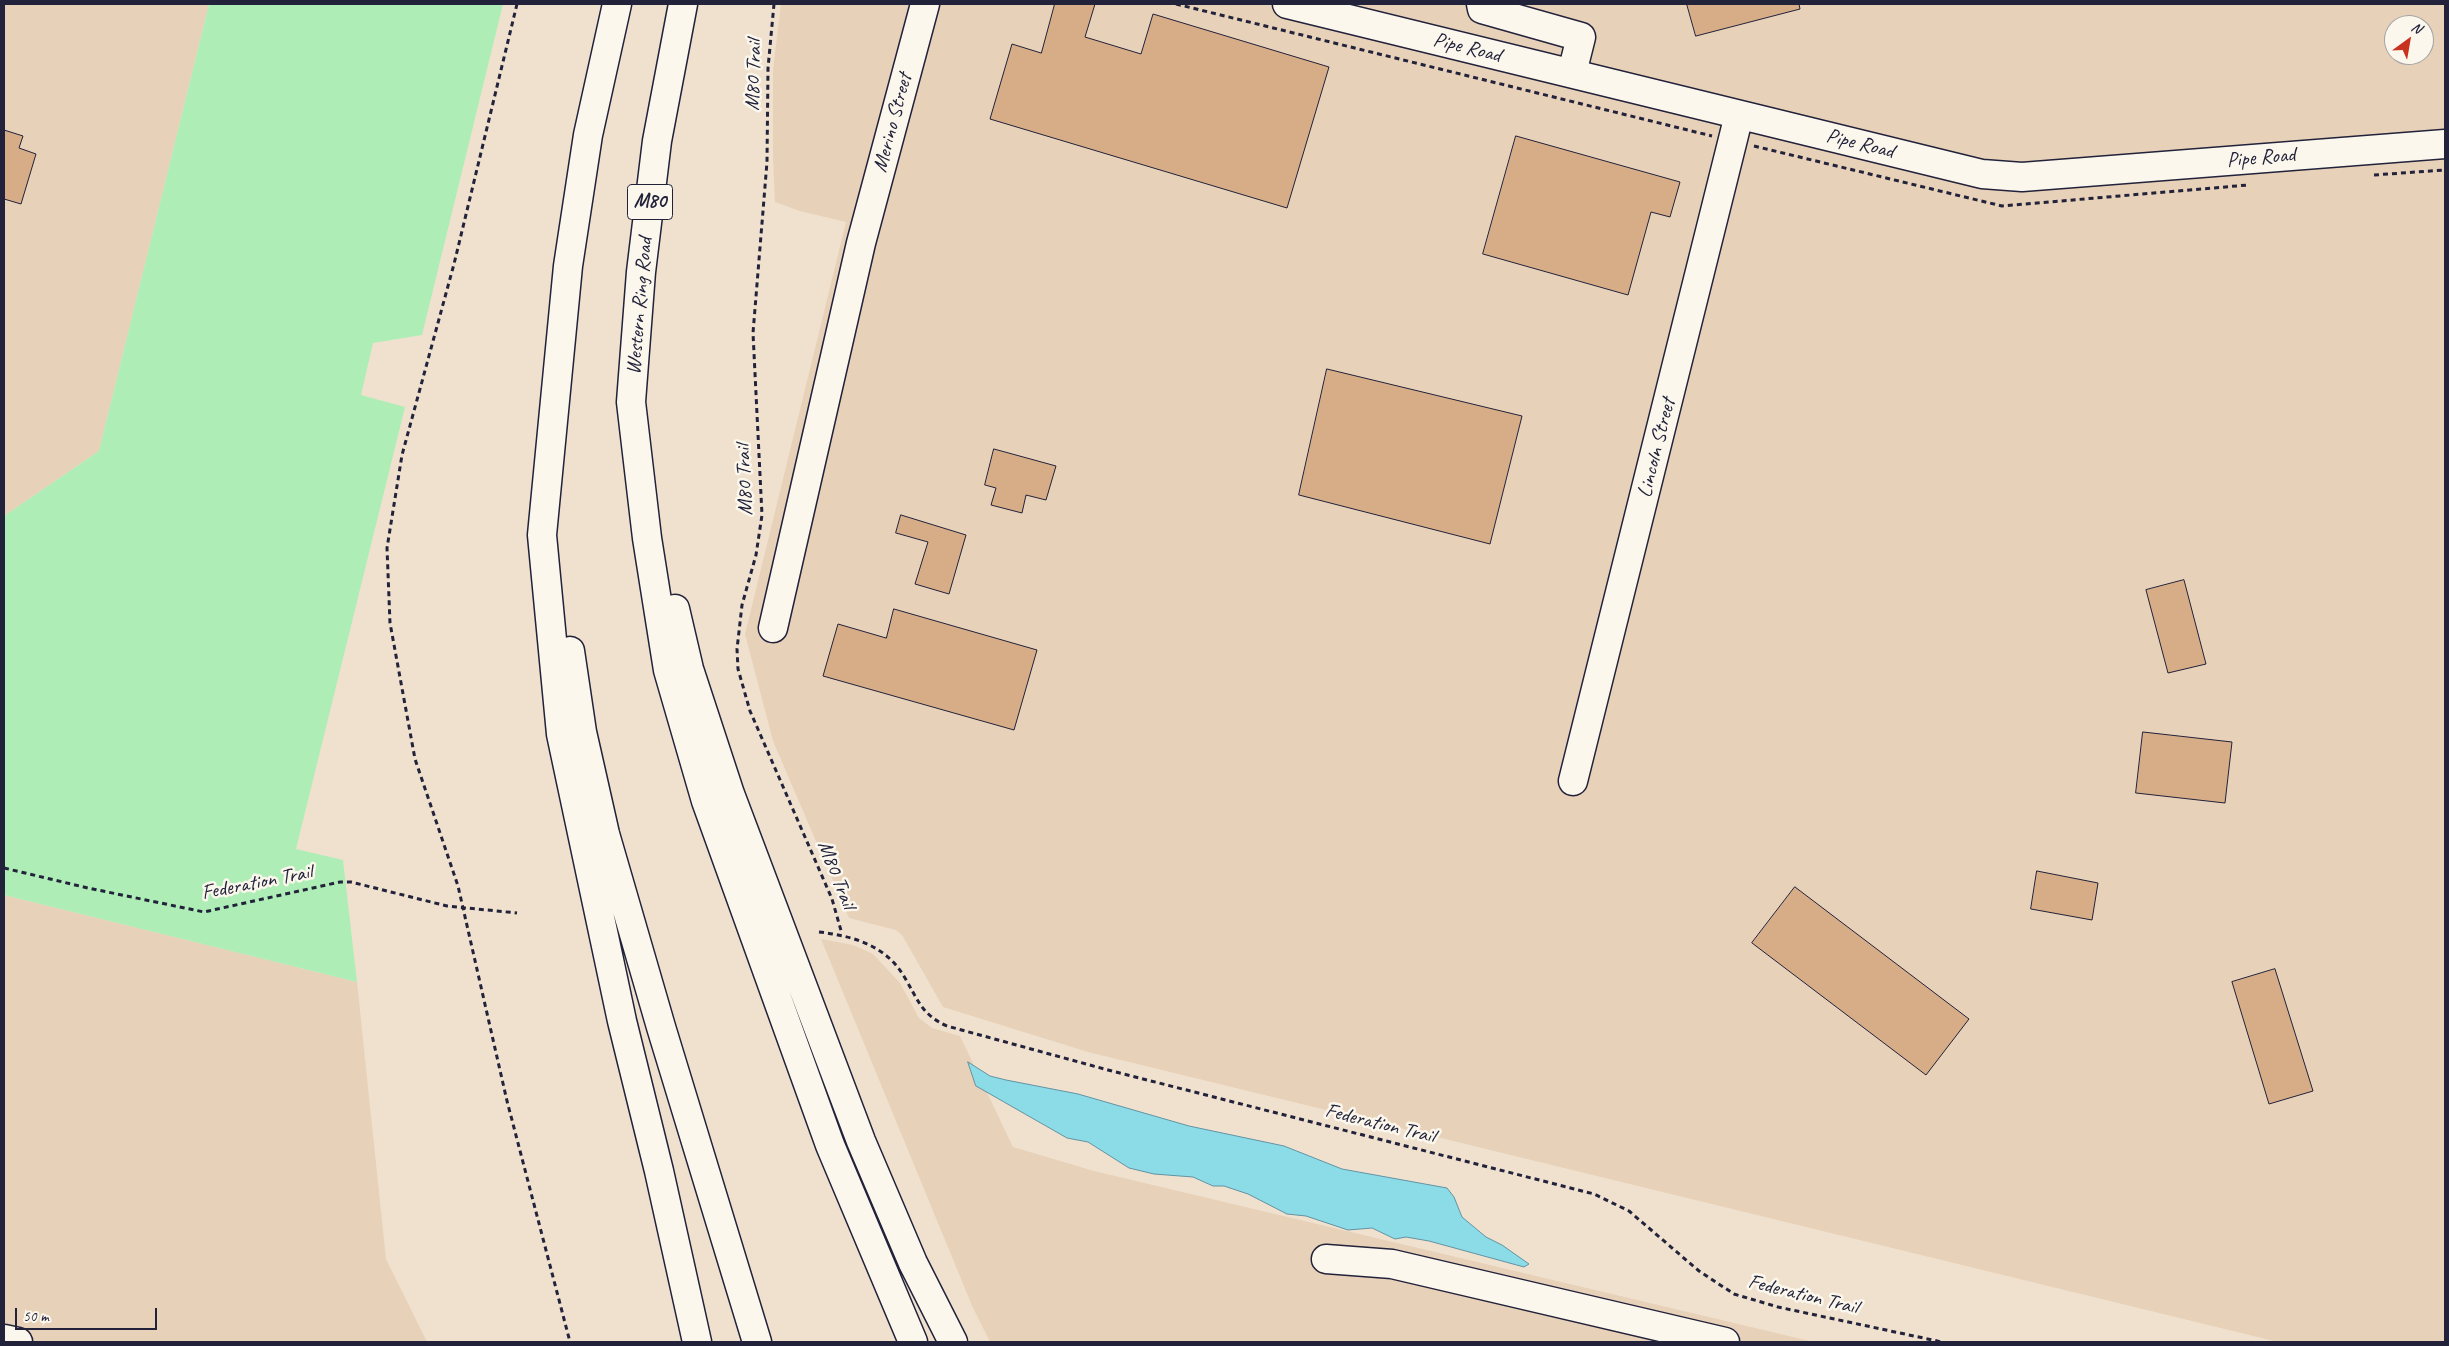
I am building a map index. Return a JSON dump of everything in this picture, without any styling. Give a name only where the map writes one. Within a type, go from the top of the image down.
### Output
[{"type":"main road","points":[[617,4],[588,136],[568,266],[542,535],[561,734],[622,1021],[659,1171],[697,1342]]},
{"type":"main road","name":"Western Ring Road","points":[[632,402],[641,272],[657,141],[683,4]]},
{"type":"main road","name":"Merino Street","points":[[773,628],[861,243],[925,4]]},
{"type":"main road","name":"Pipe Road","points":[[1288,4],[1982,174],[2022,177],[2445,144]]},
{"type":"main road","points":[[1486,53],[1481,7],[1581,36],[1572,73]]},
{"type":"main road","name":"Lincoln Street","points":[[1573,781],[1739,115]]},
{"type":"main road","points":[[556,400],[557,536],[582,732],[605,834],[630,923],[757,1342]]},
{"type":"main road","points":[[632,402],[647,538],[668,670],[706,801],[830,1145],[913,1342]]},
{"type":"main road","points":[[632,402],[658,537],[689,669],[730,794],[861,1141],[912,1263],[953,1342]]},
{"type":"main road","points":[[1326,1259],[1392,1264],[1725,1342]]},
{"type":"main road","points":[[4,1339],[18,1342]]},
{"type":"path","points":[[517,4],[454,264],[402,455],[387,548],[390,623],[415,759],[463,908],[507,1101],[570,1342]]},
{"type":"path","name":"M80 Trail","points":[[774,4],[769,59],[767,162],[753,334],[762,515],[757,548],[742,605],[737,649],[738,668],[741,687],[750,711],[832,899],[842,934]]},
{"type":"path","name":"Federation Trail","points":[[4,868],[204,912],[340,882],[357,884],[447,906],[517,913]]},
{"type":"path","name":"Federation Trail","points":[[819,932],[842,934],[872,945],[882,952],[894,962],[904,976],[925,1013],[933,1020],[947,1026],[1117,1073],[1594,1194],[1629,1212],[1699,1271],[1734,1294],[1778,1307],[1942,1342]]},
{"type":"shaded area","points":[[4,4],[209,4],[99,451],[4,516]]},
{"type":"shaded area","points":[[781,4],[2445,4],[2445,1342],[2278,1342],[1088,1052],[943,1007],[902,935],[896,930],[849,918],[773,741],[745,634],[846,222],[800,211],[775,202],[773,70]]},
{"type":"shaded area","points":[[4,895],[357,982],[386,1259],[427,1342],[4,1342]]},
{"type":"shaded area","points":[[821,939],[853,945],[873,954],[900,983],[919,1018],[932,1028],[960,1036],[1013,1147],[1094,1171],[1814,1342],[990,1342],[973,1308]]},
{"type":"green space","points":[[209,4],[503,4],[422,335],[373,343],[361,395],[405,407],[296,849],[343,860],[357,982],[4,895],[4,516],[99,451]]},
{"type":"water","points":[[968,1062],[990,1076],[1078,1094],[1189,1126],[1284,1146],[1342,1169],[1447,1188],[1454,1197],[1462,1217],[1486,1237],[1502,1245],[1529,1264],[1524,1267],[1429,1241],[1406,1237],[1395,1239],[1372,1228],[1348,1230],[1306,1216],[1287,1214],[1248,1194],[1224,1186],[1213,1186],[1193,1177],[1154,1174],[1129,1168],[1088,1142],[1067,1138],[976,1086]]},
{"type":"building","points":[[1055,4],[1095,4],[1085,37],[1141,54],[1153,14],[1329,67],[1287,208],[990,119],[1012,44],[1041,53]]},
{"type":"building","points":[[1687,4],[1799,4],[1800,9],[1696,36]]},
{"type":"building","points":[[4,130],[23,136],[19,148],[36,154],[21,204],[4,199]]},
{"type":"building","points":[[1516,136],[1680,182],[1670,217],[1651,212],[1628,295],[1483,254]]},
{"type":"building","points":[[1327,369],[1522,416],[1490,544],[1299,495]]},
{"type":"building","points":[[994,449],[1056,466],[1046,500],[1026,495],[1022,513],[991,505],[996,488],[985,485]]},
{"type":"building","points":[[901,515],[966,535],[949,594],[915,584],[928,542],[896,533]]},
{"type":"building","points":[[2184,580],[2206,664],[2168,673],[2146,590]]},
{"type":"building","points":[[894,609],[1037,650],[1014,730],[823,676],[838,624],[886,638]]},
{"type":"building","points":[[2143,732],[2232,742],[2225,803],[2136,793]]},
{"type":"building","points":[[2037,871],[2098,883],[2092,920],[2031,909]]},
{"type":"building","points":[[1795,887],[1969,1019],[1926,1075],[1752,943]]},
{"type":"building","points":[[2275,969],[2313,1091],[2269,1104],[2232,982]]}]
